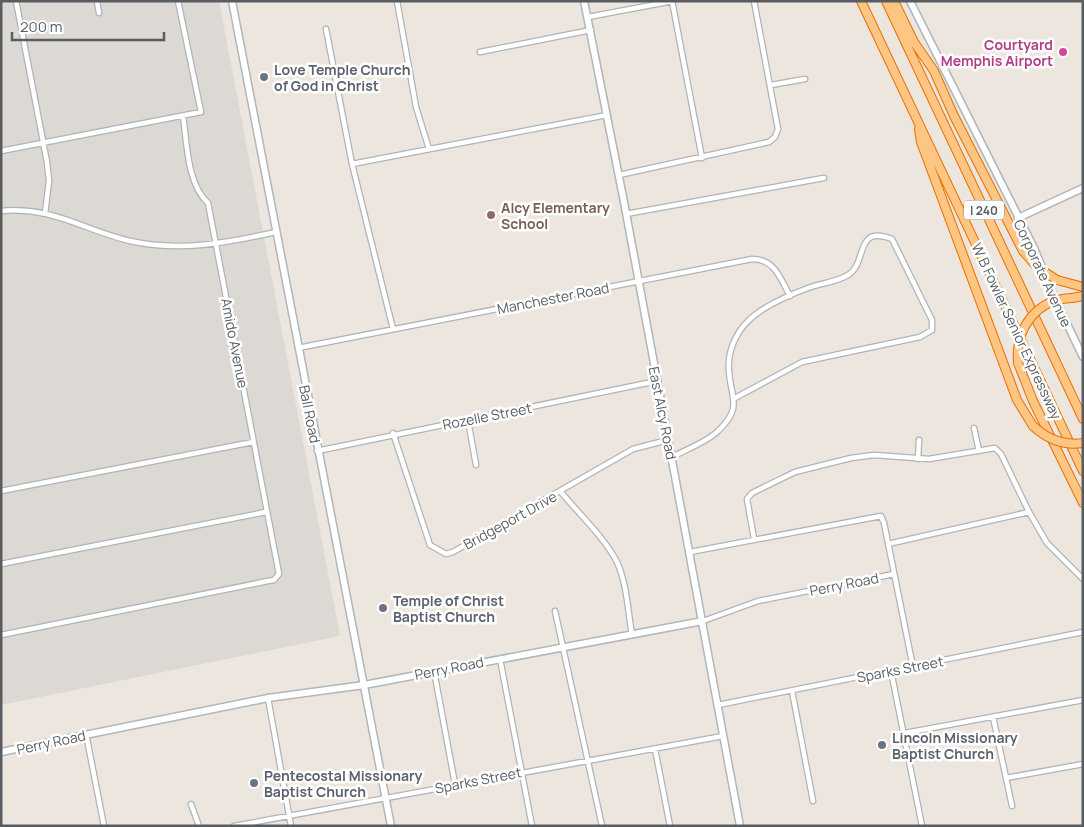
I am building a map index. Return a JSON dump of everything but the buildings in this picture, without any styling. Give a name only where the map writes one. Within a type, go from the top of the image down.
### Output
[{"type":"highway","name":"W B Fowler Senior Expressway","points":[[861,1],[1083,471]]},
{"type":"highway","name":"W B Fowler Senior Expressway","points":[[886,1],[1083,419]]},
{"type":"highway","points":[[894,1],[914,42],[934,71],[954,116],[1023,251],[1037,267],[1057,280],[1083,287]]},
{"type":"highway","points":[[917,119],[921,142],[1014,392],[1033,426],[1054,441],[1071,444],[1083,443]]},
{"type":"highway","points":[[1083,296],[1063,298],[1046,304],[1026,322],[1018,339],[1018,363],[1033,401],[1083,502]]},
{"type":"street","points":[[16,1],[49,181],[45,213]]},
{"type":"street","points":[[97,1],[99,13]]},
{"type":"street","points":[[1,151],[43,141],[200,112],[178,1]]},
{"type":"street","name":"Ball Road","points":[[232,1],[317,450],[391,826]]},
{"type":"street","points":[[397,1],[416,107],[429,149]]},
{"type":"street","name":"East Alcy Road","points":[[584,1],[619,175],[740,826]]},
{"type":"street","points":[[588,17],[673,1],[702,158]]},
{"type":"street","points":[[619,175],[769,142],[775,137],[778,129],[754,1]]},
{"type":"street","name":"Corporate Avenue","points":[[910,1],[1034,248],[1055,299],[1083,357]]},
{"type":"street","points":[[326,29],[352,164],[393,329]]},
{"type":"street","points":[[480,52],[591,30]]},
{"type":"street","points":[[771,85],[805,79]]},
{"type":"street","points":[[352,164],[607,114]]},
{"type":"street","name":"Amido Avenue","points":[[1,635],[274,580],[279,574],[217,244],[208,204],[198,193],[190,160],[183,116]]},
{"type":"street","points":[[626,214],[824,178]]},
{"type":"street","points":[[1018,218],[1083,188]]},
{"type":"street","points":[[1,211],[45,213],[139,243],[178,247],[217,244],[276,232]]},
{"type":"street","points":[[672,457],[718,432],[733,409],[735,398],[729,372],[730,352],[736,336],[748,321],[758,313],[807,288],[848,276],[855,270],[864,244],[872,236],[882,235],[892,239],[932,320],[932,330],[920,336],[802,362],[735,398]]},
{"type":"street","name":"Manchester Road","points":[[298,348],[762,259],[774,266],[790,296]]},
{"type":"street","name":"Rozelle Street","points":[[317,450],[393,433],[657,382]]},
{"type":"street","points":[[468,420],[476,465]]},
{"type":"street","points":[[974,428],[979,451]]},
{"type":"street","name":"Bridgeport Drive","points":[[393,433],[430,545],[436,551],[446,554],[453,552],[561,492],[633,450],[668,440]]},
{"type":"street","points":[[918,459],[920,440]]},
{"type":"street","points":[[1,491],[253,442]]},
{"type":"street","points":[[754,540],[746,499],[752,493],[795,472],[850,458],[874,455],[929,459],[995,448],[1001,454],[1029,512],[1047,543],[1083,579]]},
{"type":"street","points":[[561,492],[609,550],[617,564],[623,583],[632,635]]},
{"type":"street","points":[[1,564],[266,512]]},
{"type":"street","points":[[888,544],[1029,512]]},
{"type":"street","points":[[690,552],[881,516],[913,666]]},
{"type":"street","name":"Perry Road","points":[[1,752],[268,698],[364,685],[703,621],[758,601],[894,574]]},
{"type":"street","points":[[555,611],[565,648],[602,826]]},
{"type":"street","name":"Sparks Street","points":[[718,705],[1083,632]]},
{"type":"street","points":[[500,659],[532,826]]},
{"type":"street","points":[[434,671],[456,784]]},
{"type":"street","points":[[891,671],[905,733],[922,826]]},
{"type":"street","points":[[792,691],[813,801]]},
{"type":"street","points":[[268,698],[291,826]]},
{"type":"street","points":[[905,733],[1083,700]]},
{"type":"street","points":[[993,717],[1012,806]]},
{"type":"street","points":[[86,734],[104,826]]},
{"type":"street","name":"Sparks Street","points":[[234,826],[522,771],[589,761],[723,736]]},
{"type":"street","points":[[655,749],[670,826]]},
{"type":"street","points":[[1006,778],[1083,764]]},
{"type":"street","points":[[191,804],[199,826]]},
{"type":"shaded area","points":[[1,1],[219,1],[340,636],[1,705]]},
{"type":"place","name":"Courtyard Memphis Airport","points":[[1063,52]]},
{"type":"place","name":"Love Temple Church of God in Christ","points":[[264,77]]},
{"type":"place","name":"Alcy Elementary School","points":[[491,215]]},
{"type":"place","name":"Temple of Christ Baptist Church","points":[[383,608]]},
{"type":"place","name":"Lincoln Missionary Baptist Church","points":[[882,745]]},
{"type":"place","name":"Pentecostal Missionary Baptist Church","points":[[254,783]]}]
